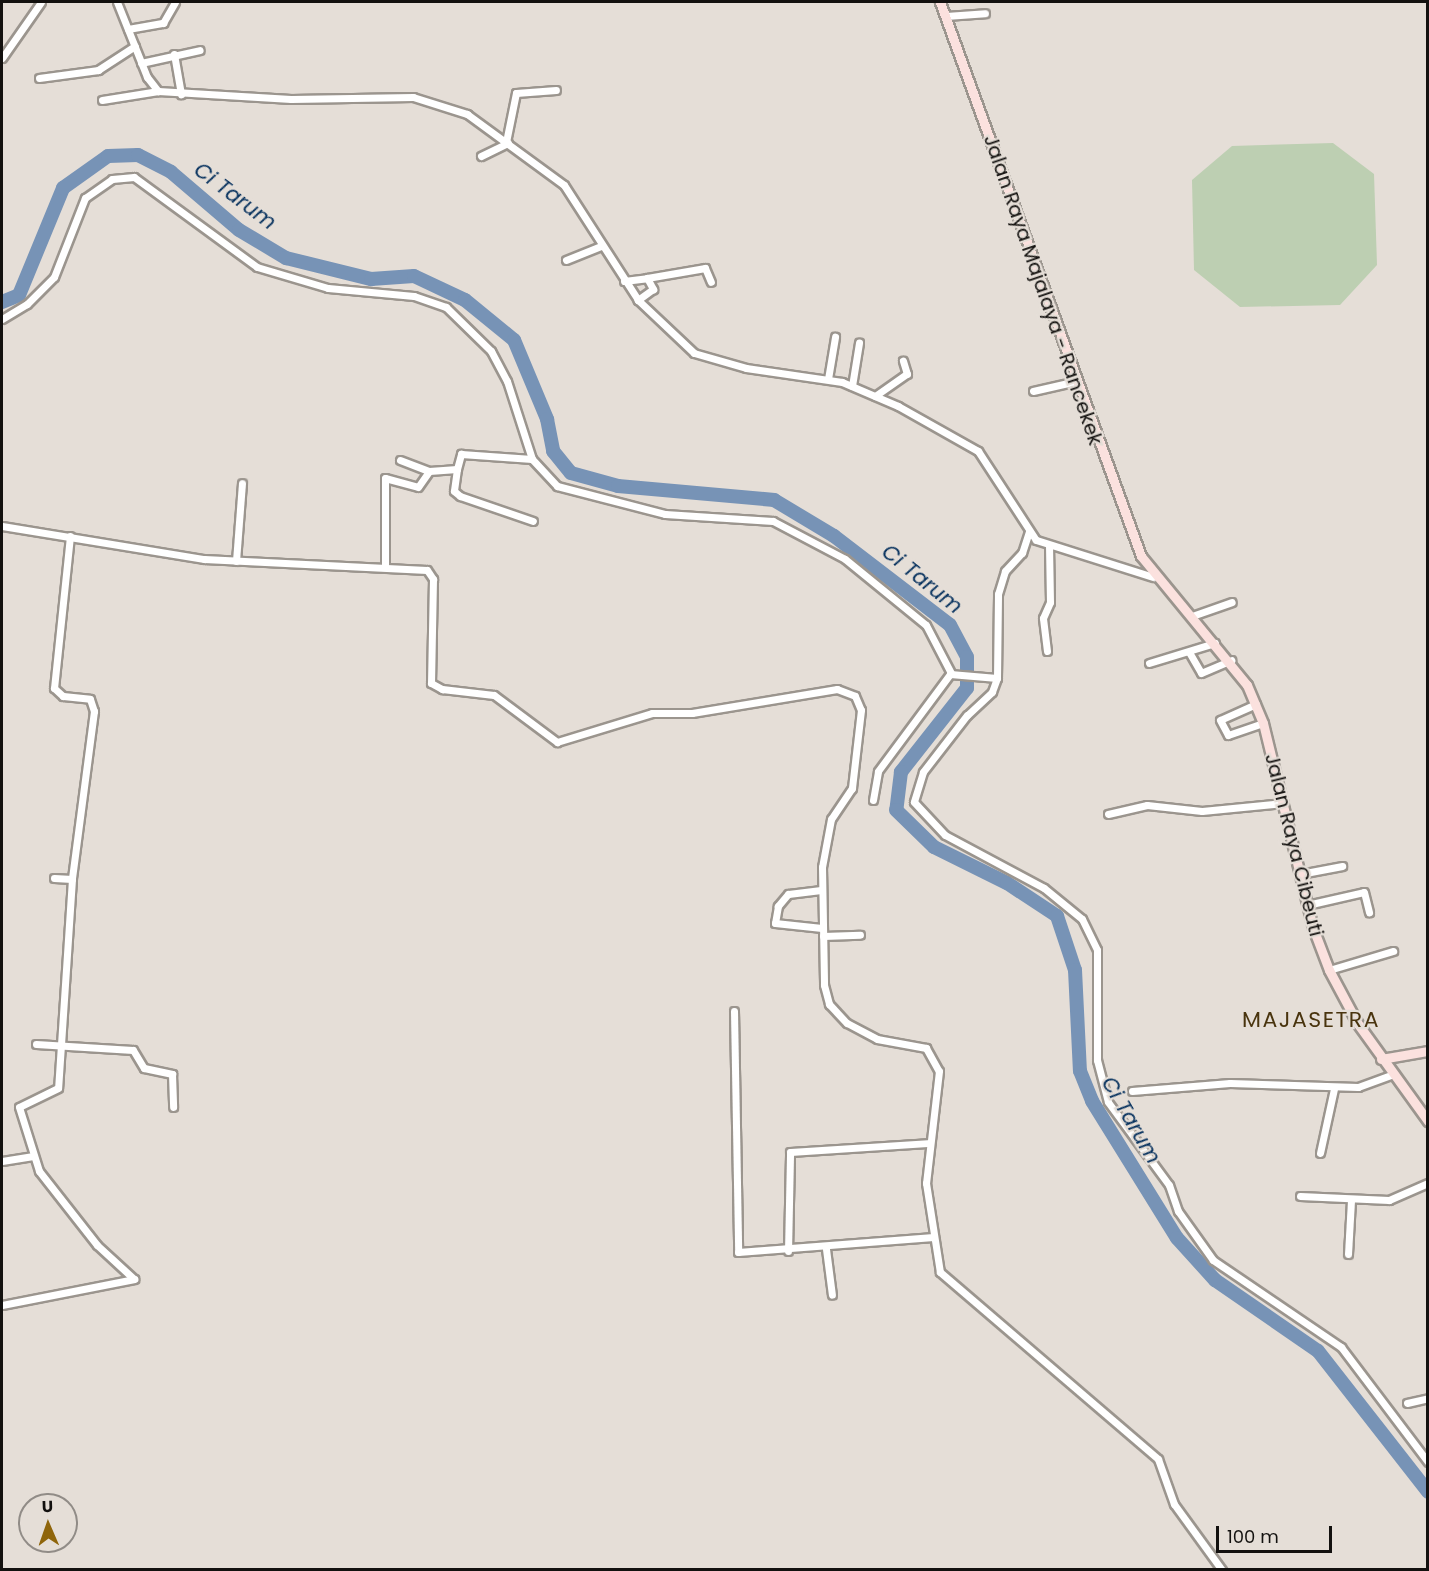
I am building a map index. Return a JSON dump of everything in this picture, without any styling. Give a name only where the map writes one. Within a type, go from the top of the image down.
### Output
[{"type":"main road","name":"Jalan Raya Majalaya - Rancekek","points":[[940,2],[1077,381],[1098,447],[1153,577]]},
{"type":"main road","name":"Jalan Raya Cibeuti","points":[[1153,577],[1232,660],[1256,704],[1284,803],[1307,905],[1329,970],[1391,1075],[1428,1121]]},
{"type":"main road","points":[[1381,1059],[1428,1051]]},
{"type":"street","points":[[2,58],[42,2]]},
{"type":"street","points":[[117,2],[141,63],[158,91]]},
{"type":"street","points":[[128,29],[163,23],[175,2]]},
{"type":"street","points":[[946,16],[985,13]]},
{"type":"street","points":[[39,78],[98,70],[135,46]]},
{"type":"street","points":[[141,63],[200,50]]},
{"type":"street","points":[[174,54],[181,94]]},
{"type":"street","points":[[507,142],[516,93],[556,90]]},
{"type":"street","points":[[102,100],[158,91],[181,94],[428,99],[467,114],[564,185],[600,246],[638,300],[690,350],[710,360],[828,379],[875,396],[978,451],[1029,531],[1049,546],[1153,577]]},
{"type":"street","points":[[481,156],[507,142]]},
{"type":"street","points":[[2,319],[27,304],[54,277],[85,198],[112,179],[134,177],[257,267],[328,288],[432,300],[462,317],[507,381],[532,459],[557,486],[665,514],[773,520],[845,559],[926,626],[953,673]]},
{"type":"street","points":[[566,260],[600,246]]},
{"type":"street","points":[[624,281],[705,268],[711,282]]},
{"type":"street","points":[[638,300],[653,289],[647,278]]},
{"type":"street","points":[[828,379],[835,337]]},
{"type":"street","points":[[852,386],[859,343]]},
{"type":"street","points":[[875,396],[907,374],[903,361]]},
{"type":"street","points":[[1034,391],[1077,381]]},
{"type":"street","points":[[532,459],[461,454],[454,491],[460,496],[532,521]]},
{"type":"street","points":[[400,460],[429,471],[457,469]]},
{"type":"street","points":[[385,566],[382,482],[418,487],[429,471]]},
{"type":"street","points":[[236,561],[242,483]]},
{"type":"street","points":[[2,526],[236,561],[385,566],[427,570],[433,577],[431,683],[442,689],[494,695],[556,742],[652,713],[692,713],[837,689],[855,696],[861,710],[852,788],[826,835],[821,890],[826,995],[836,1013],[871,1037],[931,1053],[941,1088],[928,1143],[933,1237],[946,1281],[1158,1459],[1174,1504],[1222,1569]]},
{"type":"street","points":[[1029,531],[1022,553],[1005,571],[998,594],[995,678],[992,692],[967,715],[923,772],[915,802],[945,835],[1044,888],[1082,919],[1097,950],[1097,1060],[1108,1102],[1169,1185],[1178,1211],[1213,1260],[1341,1347],[1428,1462]]},
{"type":"street","points":[[2,1305],[134,1279],[88,1235],[32,1155],[20,1104],[56,1090],[72,879],[94,711],[90,699],[63,696],[54,688],[70,536]]},
{"type":"street","points":[[1047,651],[1043,618],[1050,602],[1049,546]]},
{"type":"street","points":[[1192,616],[1232,602]]},
{"type":"street","points":[[1149,663],[1215,643]]},
{"type":"street","points":[[1189,652],[1201,673],[1232,660]]},
{"type":"street","points":[[953,673],[995,678]]},
{"type":"street","points":[[873,800],[879,771],[953,673]]},
{"type":"street","points":[[1256,704],[1220,720],[1228,735],[1263,723]]},
{"type":"street","points":[[1108,814],[1147,805],[1202,811],[1284,803]]},
{"type":"street","points":[[1300,874],[1342,866]]},
{"type":"street","points":[[54,878],[72,879]]},
{"type":"street","points":[[821,890],[788,894],[778,906],[775,923],[822,932],[861,935]]},
{"type":"street","points":[[1307,905],[1364,892],[1369,912]]},
{"type":"street","points":[[1329,970],[1393,951]]},
{"type":"street","points":[[734,1011],[738,1250],[826,1249],[933,1237]]},
{"type":"street","points":[[36,1044],[132,1050],[144,1068],[172,1074],[173,1107]]},
{"type":"street","points":[[1132,1091],[1230,1083],[1334,1089],[1366,1085],[1391,1075]]},
{"type":"street","points":[[1320,1153],[1334,1089]]},
{"type":"street","points":[[788,1251],[790,1152],[928,1143]]},
{"type":"street","points":[[2,1161],[32,1155]]},
{"type":"street","points":[[1300,1196],[1351,1200],[1392,1199],[1428,1184]]},
{"type":"street","points":[[1348,1254],[1351,1200]]},
{"type":"street","points":[[826,1249],[832,1295]]},
{"type":"street","points":[[1407,1403],[1428,1398]]},
{"type":"green space","points":[[1333,143],[1374,174],[1377,265],[1340,305],[1240,307],[1194,270],[1192,180],[1232,146]]},
{"type":"waterway","name":"Ci Tarum","points":[[2,302],[19,295],[63,188],[108,156],[138,155],[171,172],[239,230],[286,258],[371,279],[414,276],[465,300],[514,340],[547,419],[553,451],[571,473],[618,486],[774,500],[834,536],[950,625],[967,657],[967,688],[901,772],[896,810],[934,847],[1007,883],[1057,916],[1075,970],[1080,1071],[1092,1101],[1177,1238],[1215,1280],[1318,1351],[1428,1492]]},
{"type":"district","name":"MAJASETRA","points":[[1311,1020]]}]
